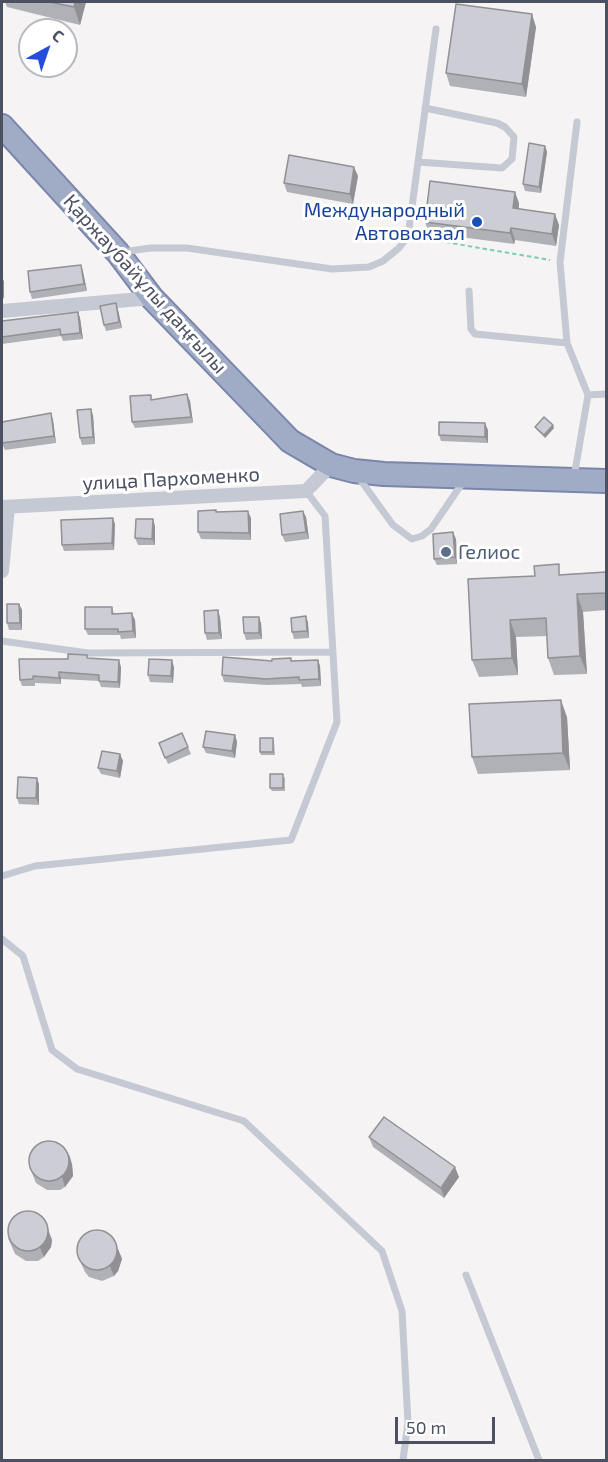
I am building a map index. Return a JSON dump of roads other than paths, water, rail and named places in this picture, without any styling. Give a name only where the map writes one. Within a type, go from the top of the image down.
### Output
[{"type":"highway","name":"Қаржаубайұлы даңғылы","points":[[2,126],[118,253],[152,298],[290,441],[331,465],[354,471],[467,477],[606,480]]},
{"type":"street","points":[[2,311],[152,298]]},
{"type":"street","points":[[306,491],[331,465]]},
{"type":"street","name":"улица Пархоменко","points":[[5,507],[306,491]]},
{"type":"street","points":[[2,571],[5,507]]},
{"type":"lane","points":[[118,253],[150,248],[187,248],[332,269],[369,267],[383,261],[399,248],[408,236],[436,29]]},
{"type":"lane","points":[[418,162],[502,168],[512,159],[514,137],[505,127],[497,123],[425,108]]},
{"type":"lane","points":[[574,480],[588,395],[567,344],[560,262],[577,122]]},
{"type":"lane","points":[[469,291],[471,329],[475,334],[567,344]]},
{"type":"lane","points":[[588,395],[606,394]]},
{"type":"lane","points":[[354,471],[393,525],[412,539],[422,536],[431,529],[467,477]]},
{"type":"lane","points":[[2,876],[35,866],[291,840],[337,722],[325,516],[306,491]]},
{"type":"lane","points":[[2,641],[88,653],[333,652]]},
{"type":"lane","points":[[2,939],[23,956],[52,1050],[77,1069],[244,1121],[382,1251],[402,1311],[408,1423],[403,1461]]},
{"type":"lane","points":[[466,1275],[539,1461]]},
{"type":"place","name":"Международный Автовокзал","points":[[477,222]]},
{"type":"place","name":"Гелиос","points":[[446,552]]}]
